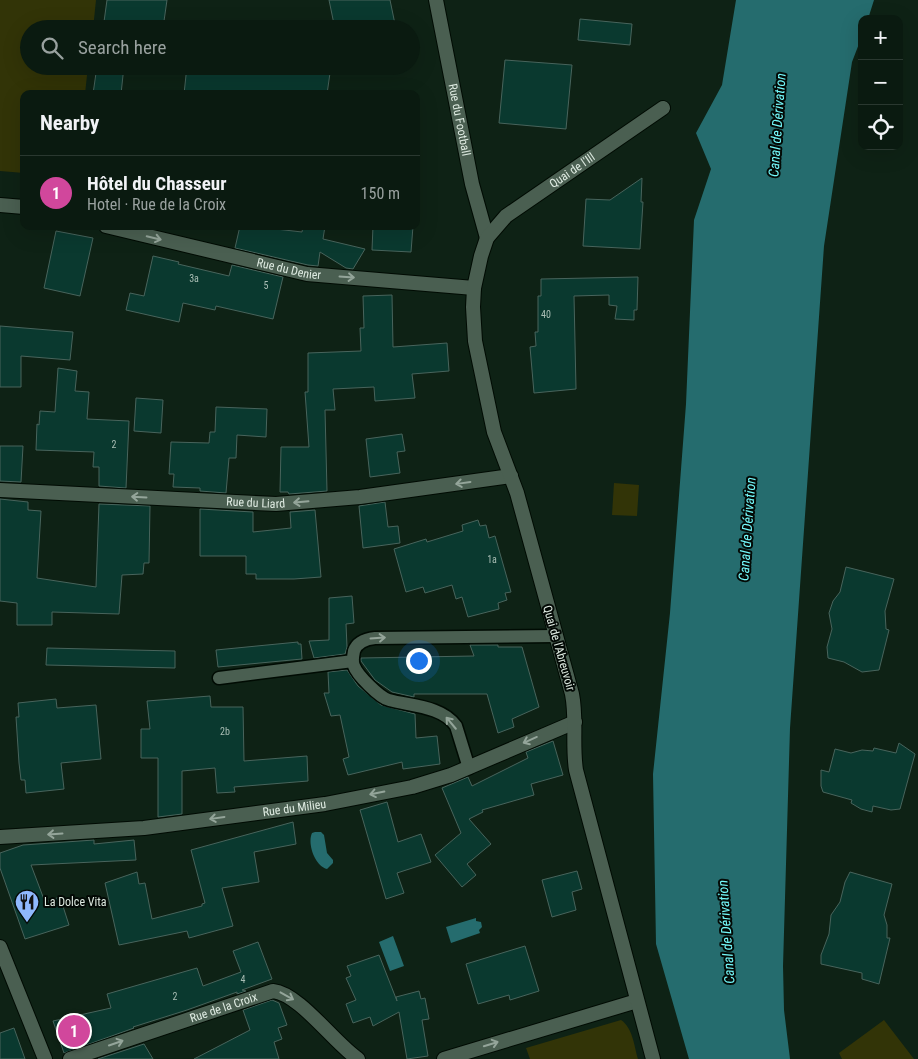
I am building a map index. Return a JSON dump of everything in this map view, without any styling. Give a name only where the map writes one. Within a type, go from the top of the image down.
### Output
[{"type":"street","name":"Rue du Football","points":[[436,0],[472,184],[487,238]]},
{"type":"street","name":"Quai de l'Ill","points":[[487,238],[513,211],[663,108]]},
{"type":"street","points":[[0,205],[20,207]]},
{"type":"street","name":"Rue du Denier","points":[[123,230],[307,274],[474,288]]},
{"type":"street","name":"Quai de l'Abreuvoir","points":[[487,238],[474,288],[473,322],[482,375],[496,438],[511,476],[572,694],[575,722],[574,757],[576,770],[653,1059]]},
{"type":"street","name":"Rue du Liard","points":[[0,490],[276,504],[360,497],[511,476]]},
{"type":"street","name":"Rue du Milieu","points":[[0,837],[144,828],[325,804],[412,787],[469,768],[575,722]]},
{"type":"street","points":[[0,946],[45,1059]]},
{"type":"street","name":"Rue de la Croix","points":[[70,1059],[273,992],[279,992],[293,1000],[358,1059]]},
{"type":"street","points":[[444,1059],[637,1001]]},
{"type":"lane","points":[[469,768],[456,726],[452,721],[439,713],[410,703],[383,698],[358,674],[352,661],[356,647],[360,642],[375,638],[555,636]]},
{"type":"lane","points":[[219,678],[352,661]]},
{"type":"shaded area","points":[[0,0],[96,0],[94,20],[20,20],[20,75],[87,75],[85,90],[20,90],[20,173],[0,171]]},
{"type":"shaded area","points":[[614,483],[639,485],[637,516],[612,515]]},
{"type":"shaded area","points":[[621,1020],[631,1032],[638,1059],[530,1059],[526,1048]]},
{"type":"shaded area","points":[[884,1020],[914,1059],[842,1059],[839,1053]]},
{"type":"water","name":"Canal de Dérivation","points":[[736,0],[874,0],[869,15],[858,15],[858,46],[852,62],[824,246],[790,728],[783,966],[784,1010],[790,1059],[689,1059],[656,944],[653,774],[670,613],[686,404],[694,220],[711,169],[696,133],[722,85]]},
{"type":"water","points":[[321,832],[324,835],[327,853],[333,860],[333,863],[327,869],[319,864],[311,848],[312,833]]},
{"type":"water","points":[[476,918],[476,921],[481,922],[480,933],[451,943],[446,927]]},
{"type":"water","points":[[393,936],[404,966],[390,971],[379,942]]},
{"type":"building","points":[[107,0],[167,0],[164,20],[104,20]]},
{"type":"building","points":[[329,0],[390,0],[394,20],[333,20]]},
{"type":"building","points":[[580,19],[632,24],[630,45],[578,40]]},
{"type":"building","points":[[505,60],[572,65],[566,129],[499,123]]},
{"type":"building","points":[[96,75],[123,75],[121,90],[94,90]]},
{"type":"building","points":[[186,75],[330,75],[328,90],[184,90]]},
{"type":"building","points":[[642,178],[641,202],[643,202],[640,249],[583,246],[586,199],[610,200]]},
{"type":"building","points":[[239,230],[302,232],[302,230],[324,230],[323,239],[365,249],[353,269],[346,268],[320,252],[318,266],[235,248]]},
{"type":"building","points":[[373,230],[413,230],[411,252],[372,250]]},
{"type":"building","points":[[56,231],[93,238],[80,296],[44,288]]},
{"type":"building","points":[[153,256],[229,276],[232,265],[283,277],[273,319],[216,306],[215,310],[183,303],[179,322],[126,310],[130,293],[144,296]]},
{"type":"building","points":[[638,277],[637,310],[634,310],[634,320],[615,319],[617,306],[609,305],[609,295],[574,296],[576,389],[534,393],[530,347],[536,346],[535,332],[538,332],[538,296],[541,296],[541,279]]},
{"type":"building","points":[[392,295],[393,347],[447,343],[449,371],[412,374],[415,398],[375,401],[374,387],[333,389],[335,410],[325,410],[327,491],[289,494],[288,492],[280,492],[281,447],[309,447],[305,392],[308,392],[308,353],[361,351],[360,328],[364,328],[363,296]]},
{"type":"building","points":[[0,326],[73,332],[70,360],[21,356],[21,387],[0,387]]},
{"type":"building","points":[[58,368],[77,371],[75,391],[89,392],[87,419],[129,421],[126,488],[99,486],[99,467],[93,467],[94,452],[36,450],[37,424],[39,425],[40,411],[55,412]]},
{"type":"building","points":[[136,398],[163,400],[161,433],[134,431]]},
{"type":"building","points":[[216,407],[267,409],[266,437],[237,435],[236,458],[229,458],[226,493],[200,491],[200,488],[173,487],[174,474],[169,474],[171,442],[209,443],[210,432],[215,432]]},
{"type":"building","points":[[402,434],[405,451],[397,452],[400,473],[370,477],[366,439]]},
{"type":"building","points":[[0,446],[23,446],[21,482],[0,481]]},
{"type":"building","points":[[0,499],[28,502],[28,510],[41,511],[37,578],[96,587],[99,504],[150,506],[149,563],[144,563],[143,574],[122,575],[119,614],[52,612],[52,625],[17,625],[17,603],[0,601]]},
{"type":"building","points":[[385,502],[388,527],[398,526],[400,543],[363,548],[359,506]]},
{"type":"building","points":[[200,509],[253,512],[253,532],[291,528],[290,512],[315,510],[321,577],[256,579],[256,574],[246,574],[246,556],[200,556]]},
{"type":"building","points":[[478,520],[480,526],[486,525],[489,538],[495,536],[511,592],[505,593],[507,600],[498,603],[499,609],[468,617],[462,597],[456,599],[452,585],[425,593],[423,587],[406,592],[394,549],[426,539],[427,542],[463,531],[462,525]]},
{"type":"building","points":[[846,567],[894,579],[885,611],[886,629],[889,630],[879,670],[862,672],[844,662],[828,658],[827,647],[832,629],[829,613],[833,601],[840,592]]},
{"type":"building","points":[[352,596],[354,623],[346,624],[347,647],[345,654],[314,658],[309,641],[329,640],[329,598]]},
{"type":"building","points":[[298,642],[298,644],[301,644],[302,659],[218,667],[216,650]]},
{"type":"building","points":[[470,645],[522,647],[539,707],[512,719],[514,727],[498,733],[487,694],[414,694],[414,697],[392,692],[375,680],[361,661],[361,658],[474,656]]},
{"type":"building","points":[[47,648],[175,651],[175,668],[46,665]]},
{"type":"building","points":[[347,670],[358,686],[381,705],[415,714],[416,738],[437,736],[440,764],[403,769],[402,762],[348,775],[343,759],[349,757],[340,715],[331,716],[324,693],[329,693],[328,672]]},
{"type":"building","points":[[210,696],[211,707],[243,707],[244,761],[307,756],[308,781],[234,787],[235,792],[217,793],[215,768],[182,771],[182,814],[158,817],[158,758],[141,758],[141,729],[150,729],[147,701]]},
{"type":"building","points":[[56,699],[57,708],[96,705],[101,759],[61,763],[64,789],[26,793],[25,780],[21,780],[19,763],[16,717],[19,717],[18,703]]},
{"type":"building","points":[[553,741],[563,775],[531,784],[534,795],[482,810],[483,812],[469,819],[491,844],[467,864],[476,875],[462,887],[435,855],[461,833],[442,788],[468,777],[472,786],[528,758],[526,752]]},
{"type":"building","points":[[899,743],[915,754],[900,809],[891,810],[873,806],[872,812],[861,809],[851,803],[852,800],[823,792],[821,770],[829,772],[835,749],[851,753],[862,750],[873,751],[874,748],[896,753]]},
{"type":"building","points":[[387,802],[398,842],[421,834],[431,862],[397,873],[404,893],[386,899],[360,810]]},
{"type":"building","points":[[293,822],[296,844],[254,852],[259,882],[222,888],[233,926],[189,938],[187,931],[119,945],[105,883],[137,872],[139,884],[145,883],[152,919],[202,906],[205,903],[191,850]]},
{"type":"building","points":[[94,840],[94,844],[134,840],[136,860],[31,865],[45,902],[60,897],[69,925],[25,939],[0,868],[0,853],[23,845]]},
{"type":"building","points":[[577,871],[582,889],[572,892],[576,910],[552,917],[542,880]]},
{"type":"building","points":[[850,872],[892,884],[884,915],[887,925],[887,938],[890,938],[879,984],[862,979],[862,973],[821,964],[821,955],[829,934],[831,915],[840,902],[845,882]]},
{"type":"building","points":[[258,942],[272,979],[242,990],[246,991],[237,994],[237,992],[133,1027],[64,1053],[53,1021],[111,1008],[107,994],[197,968],[203,986],[241,972],[233,951]]},
{"type":"building","points":[[525,946],[539,991],[510,1000],[509,995],[478,1004],[466,964]]},
{"type":"building","points":[[379,955],[397,1001],[396,997],[419,991],[421,999],[425,998],[429,1019],[422,1020],[428,1056],[407,1059],[399,1012],[373,1026],[370,1017],[353,1023],[346,1004],[356,1000],[346,978],[351,976],[347,966]]},
{"type":"building","points":[[272,1000],[279,1003],[287,1025],[278,1028],[282,1039],[274,1042],[279,1059],[194,1059],[250,1030],[243,1010]]},
{"type":"building","points":[[14,1028],[25,1059],[0,1059],[0,1033]]},
{"type":"building","points":[[144,1044],[153,1059],[98,1059]]},
{"type":"place","name":"La Dolce Vita","points":[[27,923]]},
{"type":"place","name":"Hôtel du Chasseur","points":[[74,1031]]}]
